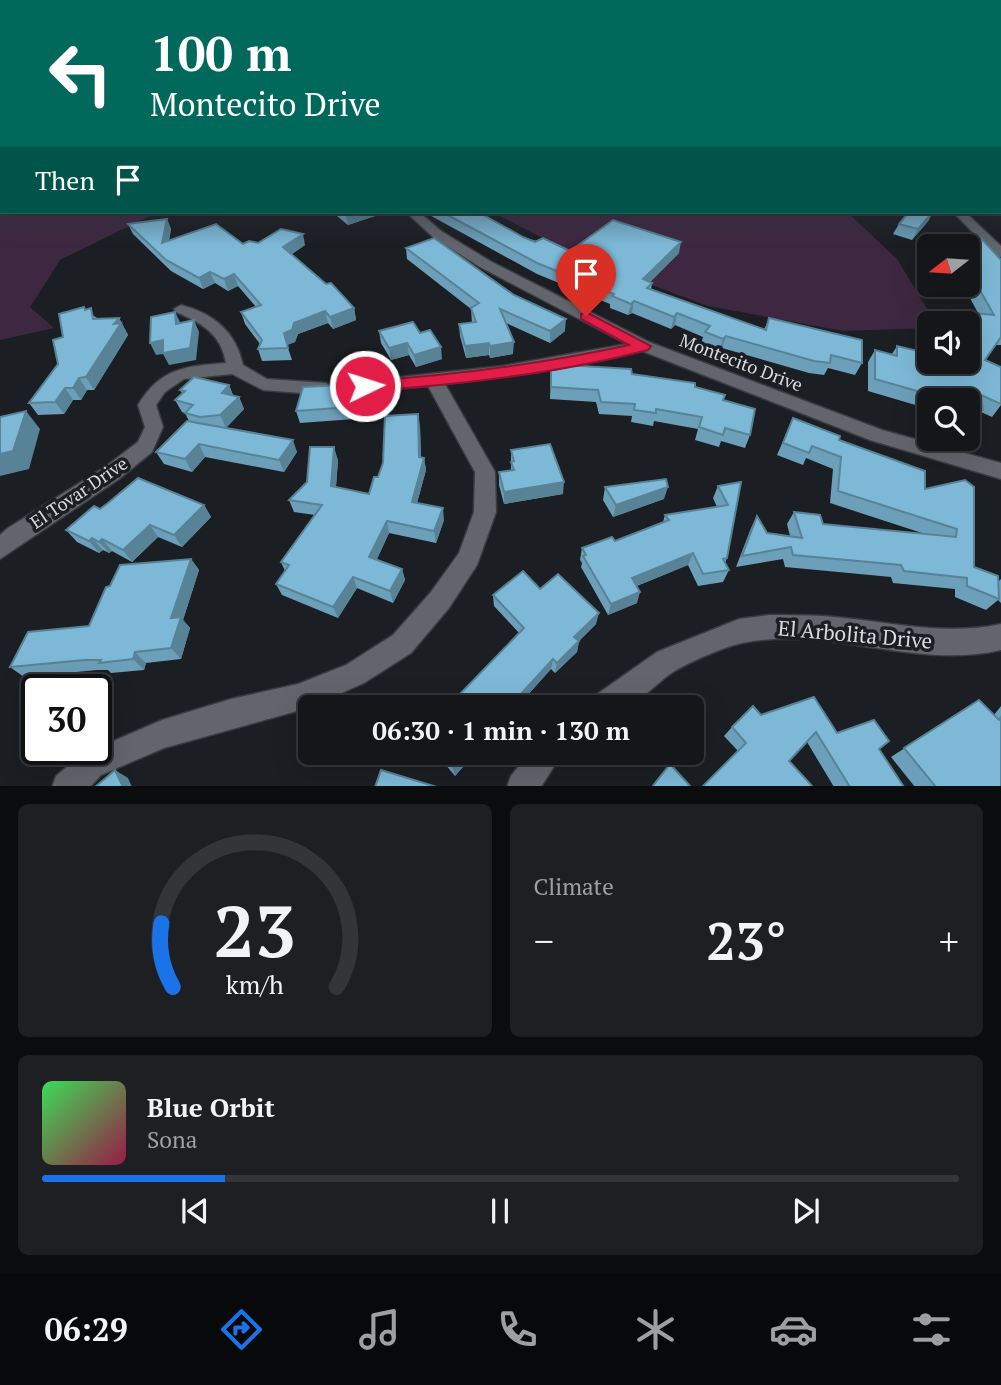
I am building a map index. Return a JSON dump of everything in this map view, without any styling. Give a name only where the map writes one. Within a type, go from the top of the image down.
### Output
[{"type":"street","name":"Montecito Drive","points":[[414,214],[437,234],[485,264],[643,346],[877,435],[1001,471]]},
{"type":"street","points":[[961,214],[1001,253]]},
{"type":"street","points":[[181,309],[212,321],[232,347],[235,368],[263,384],[319,389],[434,381],[564,364],[643,346]]},
{"type":"street","name":"El Tovar Drive","points":[[0,549],[16,535],[112,473],[145,447],[154,427],[147,405],[159,388],[179,375],[235,368]]},
{"type":"street","points":[[67,786],[91,765],[162,734],[231,713],[298,698],[355,674],[402,644],[440,600],[469,558],[485,512],[485,472],[434,381]]},
{"type":"street","name":"El Arbolita Drive","points":[[619,695],[666,661],[739,631],[769,627],[823,628],[940,642],[979,642],[1001,637]]},
{"type":"street","points":[[522,786],[539,765]]},
{"type":"shaded area","points":[[0,214],[154,214],[60,260],[30,307],[54,328],[0,340]]},
{"type":"shaded area","points":[[496,214],[849,214],[897,259],[917,292],[917,298],[920,298],[928,311],[917,311],[917,328],[843,331],[708,306],[587,261]]},
{"type":"building","points":[[446,214],[482,214],[523,237],[535,242],[543,238],[570,251],[613,220],[681,242],[643,279],[652,283],[647,288],[766,330],[769,318],[862,340],[862,363],[831,355],[830,363],[814,361],[726,336],[723,339],[705,332],[710,326],[677,313],[674,317],[634,301],[631,304],[612,296],[614,294],[537,263]]},
{"type":"building","points":[[907,214],[931,214],[918,229],[899,224]]},
{"type":"building","points":[[167,219],[162,243],[216,224],[243,244],[249,241],[258,243],[281,229],[303,234],[283,247],[326,284],[331,283],[354,308],[330,317],[325,311],[294,323],[292,330],[284,333],[288,348],[258,349],[262,340],[241,312],[261,305],[234,274],[224,279],[210,272],[199,278],[166,260],[128,224]]},
{"type":"building","points":[[980,237],[1001,260],[1001,337],[985,360],[1001,367],[1001,404],[981,395],[983,410],[980,409],[980,388],[917,388],[917,391],[875,379],[875,350],[897,356],[897,346],[917,351],[917,374],[980,374],[980,314],[994,315],[980,290]]},
{"type":"building","points":[[434,238],[514,295],[566,319],[550,331],[500,309],[514,342],[465,346],[459,324],[476,322],[471,308],[479,303],[406,248]]},
{"type":"building","points":[[84,307],[85,310],[91,308],[93,319],[119,318],[114,324],[121,323],[86,377],[79,378],[73,388],[65,388],[55,402],[29,403],[58,364],[53,340],[63,337],[59,314]]},
{"type":"building","points":[[175,312],[176,324],[194,320],[190,348],[163,353],[163,340],[150,343],[151,317]]},
{"type":"building","points":[[413,322],[420,333],[430,330],[441,347],[414,355],[407,343],[389,348],[379,331]]},
{"type":"building","points":[[556,366],[631,369],[632,374],[695,383],[695,387],[725,395],[723,400],[755,409],[750,435],[725,428],[723,435],[699,427],[702,417],[656,409],[656,413],[634,410],[635,404],[601,402],[598,390],[551,387],[551,370],[556,370]]},
{"type":"building","points":[[194,377],[229,385],[222,393],[239,397],[220,415],[200,417],[185,413],[193,405],[175,400],[185,391],[180,390]]},
{"type":"building","points":[[383,383],[379,405],[296,411],[303,387]]},
{"type":"building","points":[[26,411],[13,451],[0,454],[0,417]]},
{"type":"building","points":[[418,414],[419,457],[424,458],[412,502],[443,508],[434,531],[387,521],[369,557],[402,569],[390,591],[353,577],[333,607],[276,584],[289,565],[281,562],[322,505],[289,500],[307,482],[310,447],[334,447],[331,486],[369,494],[374,477],[378,477],[383,463],[385,416]]},
{"type":"building","points":[[793,418],[840,436],[839,440],[925,471],[925,489],[965,480],[974,487],[974,567],[998,576],[999,599],[967,586],[967,578],[904,571],[901,565],[793,555],[791,547],[742,556],[757,516],[767,533],[802,538],[794,512],[820,515],[823,524],[956,537],[957,529],[838,491],[841,457],[812,446],[809,453],[783,443]]},
{"type":"building","points":[[187,421],[293,440],[279,460],[199,444],[185,459],[156,452]]},
{"type":"building","points":[[550,444],[564,482],[504,492],[499,472],[514,470],[511,450]]},
{"type":"building","points":[[138,478],[204,505],[174,535],[150,525],[123,550],[102,539],[99,542],[92,538],[89,541],[66,530],[94,506],[100,509]]},
{"type":"building","points":[[666,479],[668,487],[616,505],[605,487]]},
{"type":"building","points":[[741,482],[727,558],[723,559],[729,570],[703,574],[693,553],[632,578],[640,592],[611,604],[583,556],[586,555],[582,548],[612,537],[615,541],[669,520],[665,515],[728,505],[718,486]]},
{"type":"building","points":[[191,559],[171,618],[181,617],[171,648],[135,652],[133,659],[99,663],[101,660],[85,660],[10,667],[28,632],[89,626],[106,587],[110,586],[120,565]]},
{"type":"building","points":[[523,571],[540,589],[558,574],[599,613],[574,637],[579,641],[557,663],[553,659],[520,695],[459,695],[524,628],[493,595]]},
{"type":"building","points":[[814,697],[837,733],[874,720],[889,741],[879,749],[903,786],[849,786],[816,732],[789,761],[812,786],[703,786],[746,743],[732,727],[753,706],[761,715]]},
{"type":"building","points":[[979,700],[999,720],[1001,717],[1001,786],[935,786],[904,748]]},
{"type":"building","points":[[671,765],[690,786],[653,786]]},
{"type":"building","points":[[115,770],[123,786],[96,786]]},
{"type":"building","points":[[381,770],[434,786],[375,786]]},
{"type":"route","points":[[365,386],[434,381],[564,364],[643,346],[586,316]]}]
